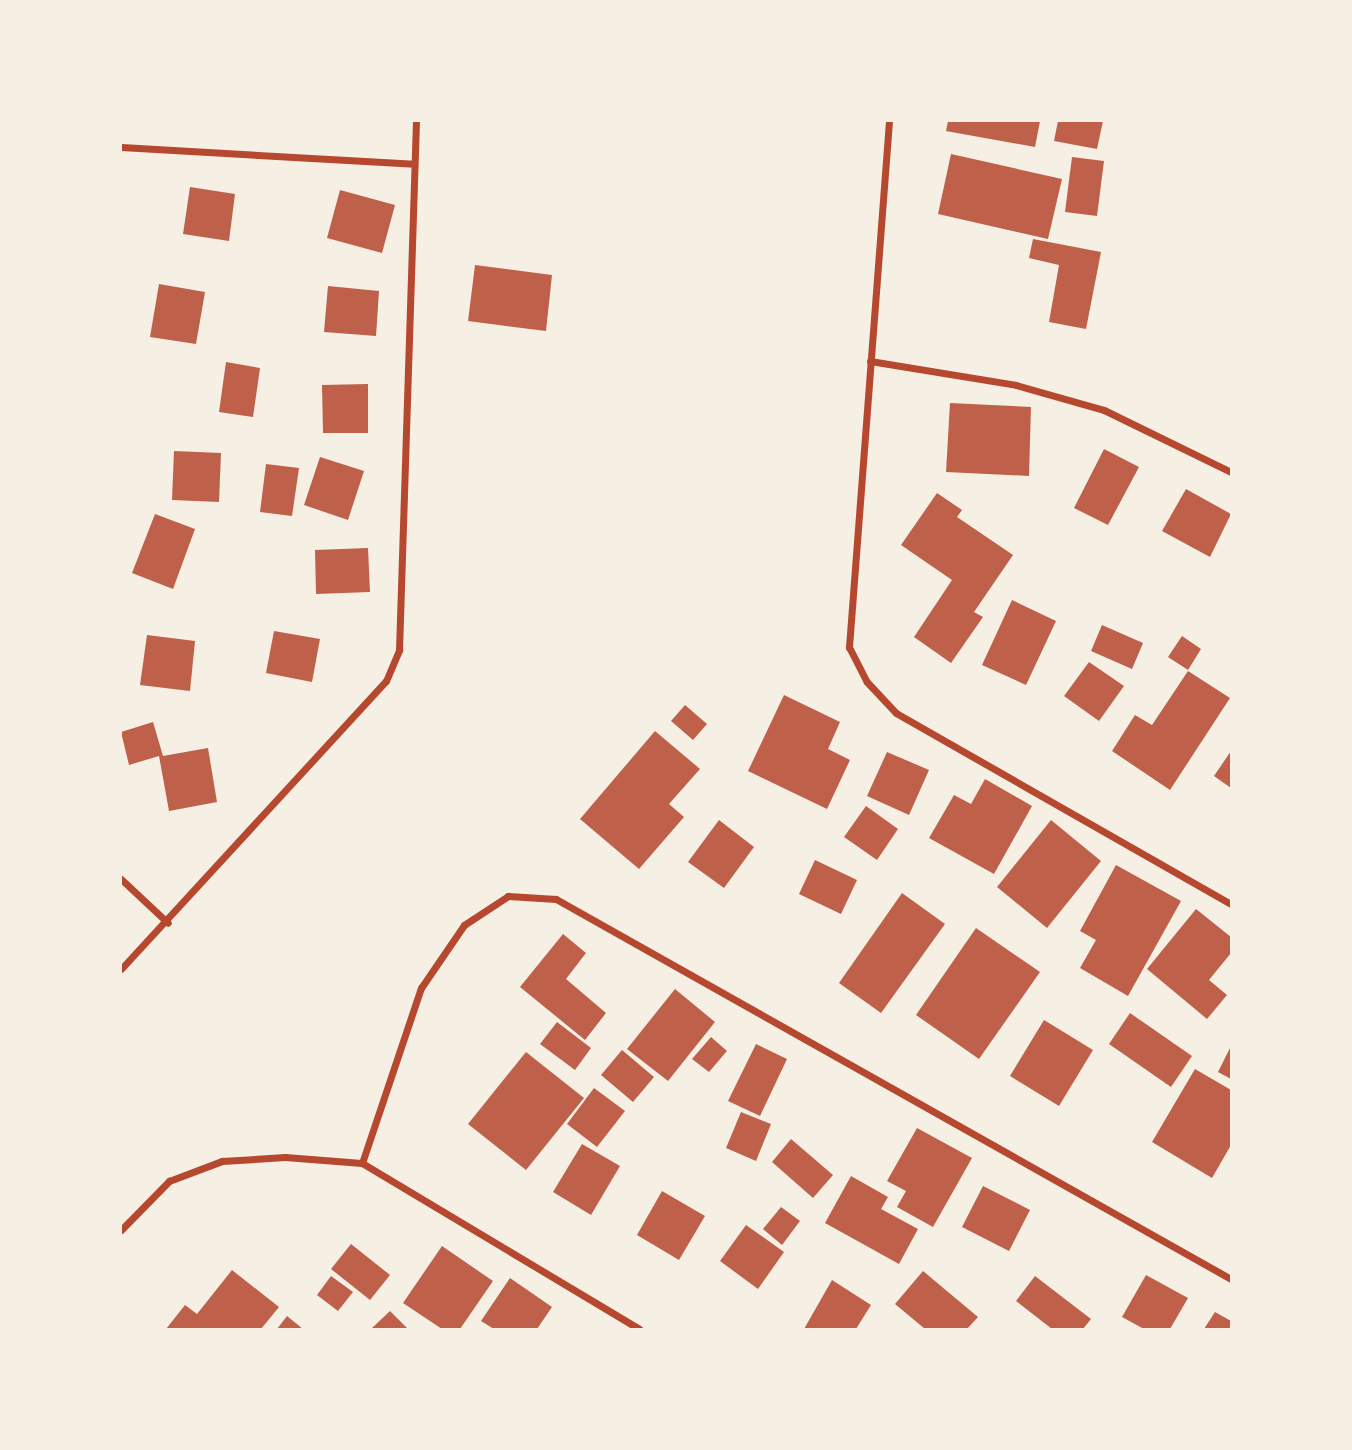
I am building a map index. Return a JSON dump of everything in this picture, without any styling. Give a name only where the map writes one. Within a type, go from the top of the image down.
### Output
[{"type":"street","points":[[121,969],[168,923],[386,681],[399,650],[416,121]]},
{"type":"street","points":[[889,121],[849,648],[867,682],[896,713],[936,739],[1231,904]]},
{"type":"street","points":[[121,148],[414,164]]},
{"type":"street","points":[[870,361],[1016,385],[1104,410],[1231,472]]},
{"type":"street","points":[[121,879],[168,923]]},
{"type":"street","points":[[362,1163],[421,988],[464,925],[508,896],[556,899],[1231,1279]]},
{"type":"street","points":[[121,1230],[169,1181],[222,1161],[285,1157],[362,1163],[639,1329]]},
{"type":"building","points":[[948,121],[1040,121],[1035,147],[946,131]]},
{"type":"building","points":[[1058,121],[1103,121],[1097,149],[1054,141]]},
{"type":"building","points":[[951,154],[1062,179],[1048,239],[938,214]]},
{"type":"building","points":[[1072,157],[1104,161],[1097,216],[1065,212]]},
{"type":"building","points":[[190,187],[235,194],[229,241],[183,234]]},
{"type":"building","points":[[340,190],[395,205],[382,253],[327,238]]},
{"type":"building","points":[[1033,239],[1101,252],[1086,329],[1049,322],[1059,265],[1029,258]]},
{"type":"building","points":[[475,265],[552,275],[546,331],[468,321]]},
{"type":"building","points":[[159,284],[205,292],[196,344],[150,337]]},
{"type":"building","points":[[328,286],[379,291],[376,336],[324,332]]},
{"type":"building","points":[[226,362],[260,368],[253,417],[219,412]]},
{"type":"building","points":[[368,384],[368,433],[323,433],[322,385]]},
{"type":"building","points":[[950,403],[1031,407],[1029,476],[946,472]]},
{"type":"building","points":[[1104,449],[1139,467],[1108,525],[1074,508]]},
{"type":"building","points":[[174,451],[221,453],[219,502],[172,500]]},
{"type":"building","points":[[320,457],[364,471],[348,520],[304,505]]},
{"type":"building","points":[[266,464],[299,468],[292,516],[260,512]]},
{"type":"building","points":[[1186,489],[1231,514],[1210,557],[1162,531]]},
{"type":"building","points":[[937,493],[962,510],[957,517],[1013,555],[974,612],[983,617],[951,663],[914,637],[952,580],[901,545]]},
{"type":"building","points":[[155,514],[195,529],[173,589],[132,573]]},
{"type":"building","points":[[368,548],[370,592],[316,594],[315,550]]},
{"type":"building","points":[[1012,600],[1056,621],[1026,685],[982,665]]},
{"type":"building","points":[[1102,625],[1143,643],[1132,669],[1091,651]]},
{"type":"building","points":[[274,631],[320,639],[312,682],[266,673]]},
{"type":"building","points":[[147,635],[195,641],[190,691],[140,685]]},
{"type":"building","points":[[1182,636],[1201,649],[1188,670],[1168,657]]},
{"type":"building","points":[[1089,662],[1124,686],[1099,721],[1064,696]]},
{"type":"building","points":[[1188,671],[1230,698],[1170,790],[1112,751],[1135,715],[1152,725]]},
{"type":"building","points":[[784,695],[840,722],[828,749],[850,760],[827,809],[748,771]]},
{"type":"building","points":[[685,705],[707,724],[693,740],[671,721]]},
{"type":"building","points":[[153,722],[163,756],[208,748],[217,802],[169,811],[159,756],[129,765],[121,732]]},
{"type":"building","points":[[655,731],[700,769],[669,804],[684,817],[639,869],[580,819]]},
{"type":"building","points":[[1231,751],[1231,788],[1214,776]]},
{"type":"building","points":[[887,752],[929,770],[909,815],[867,796]]},
{"type":"building","points":[[985,779],[1032,806],[994,874],[929,838],[954,795],[971,804]]},
{"type":"building","points":[[866,806],[898,829],[877,860],[844,837]]},
{"type":"building","points":[[719,820],[754,847],[724,888],[688,862]]},
{"type":"building","points":[[1051,820],[1101,861],[1047,928],[997,887]]},
{"type":"building","points":[[815,860],[857,880],[841,914],[799,894]]},
{"type":"building","points":[[1116,865],[1181,901],[1128,996],[1080,968],[1096,940],[1080,931]]},
{"type":"building","points":[[902,893],[945,924],[881,1013],[839,983]]},
{"type":"building","points":[[1196,909],[1231,937],[1231,953],[1209,980],[1227,995],[1207,1019],[1147,969]]},
{"type":"building","points":[[976,928],[1040,972],[979,1059],[916,1015]]},
{"type":"building","points":[[563,934],[586,953],[566,979],[606,1013],[585,1040],[520,987]]},
{"type":"building","points":[[675,989],[715,1022],[668,1081],[627,1049]]},
{"type":"building","points":[[1130,1013],[1192,1056],[1171,1087],[1109,1044]]},
{"type":"building","points":[[1044,1020],[1093,1050],[1059,1106],[1010,1076]]},
{"type":"building","points":[[557,1022],[591,1048],[575,1070],[540,1044]]},
{"type":"building","points":[[711,1037],[727,1051],[709,1072],[692,1059]]},
{"type":"building","points":[[756,1044],[787,1059],[760,1116],[728,1101]]},
{"type":"building","points":[[1231,1046],[1231,1079],[1218,1072]]},
{"type":"building","points":[[622,1050],[654,1077],[633,1102],[601,1075]]},
{"type":"building","points":[[526,1052],[584,1098],[526,1170],[468,1124]]},
{"type":"building","points":[[1195,1069],[1231,1090],[1231,1145],[1212,1178],[1152,1142]]},
{"type":"building","points":[[594,1088],[625,1111],[597,1147],[567,1124]]},
{"type":"building","points":[[741,1112],[771,1124],[756,1161],[726,1148]]},
{"type":"building","points":[[917,1128],[972,1158],[933,1227],[897,1207],[906,1191],[887,1181]]},
{"type":"building","points":[[791,1139],[833,1175],[813,1198],[772,1162]]},
{"type":"building","points":[[582,1144],[620,1166],[591,1215],[553,1192]]},
{"type":"building","points":[[851,1176],[888,1197],[881,1209],[918,1229],[899,1264],[825,1223]]},
{"type":"building","points":[[983,1186],[1030,1210],[1009,1251],[962,1227]]},
{"type":"building","points":[[662,1191],[705,1216],[679,1260],[637,1235]]},
{"type":"building","points":[[781,1207],[800,1221],[782,1245],[763,1229]]},
{"type":"building","points":[[746,1225],[784,1252],[758,1289],[720,1261]]},
{"type":"building","points":[[351,1244],[390,1275],[370,1300],[331,1269]]},
{"type":"building","points":[[442,1246],[493,1281],[460,1329],[442,1329],[403,1303]]},
{"type":"building","points":[[232,1270],[279,1307],[261,1329],[166,1329],[185,1305],[197,1314]]},
{"type":"building","points":[[923,1271],[978,1317],[967,1329],[925,1329],[895,1304]]},
{"type":"building","points":[[1146,1275],[1188,1298],[1170,1329],[1144,1329],[1122,1317]]},
{"type":"building","points":[[331,1276],[353,1292],[338,1311],[317,1295]]},
{"type":"building","points":[[1035,1276],[1091,1319],[1083,1329],[1052,1329],[1016,1301]]},
{"type":"building","points":[[510,1278],[552,1307],[537,1329],[494,1329],[481,1321]]},
{"type":"building","points":[[832,1280],[871,1305],[856,1329],[804,1329]]},
{"type":"building","points":[[390,1311],[407,1328],[371,1329]]},
{"type":"building","points":[[1215,1312],[1231,1321],[1231,1329],[1204,1329]]},
{"type":"building","points":[[287,1316],[303,1329],[277,1329]]}]
